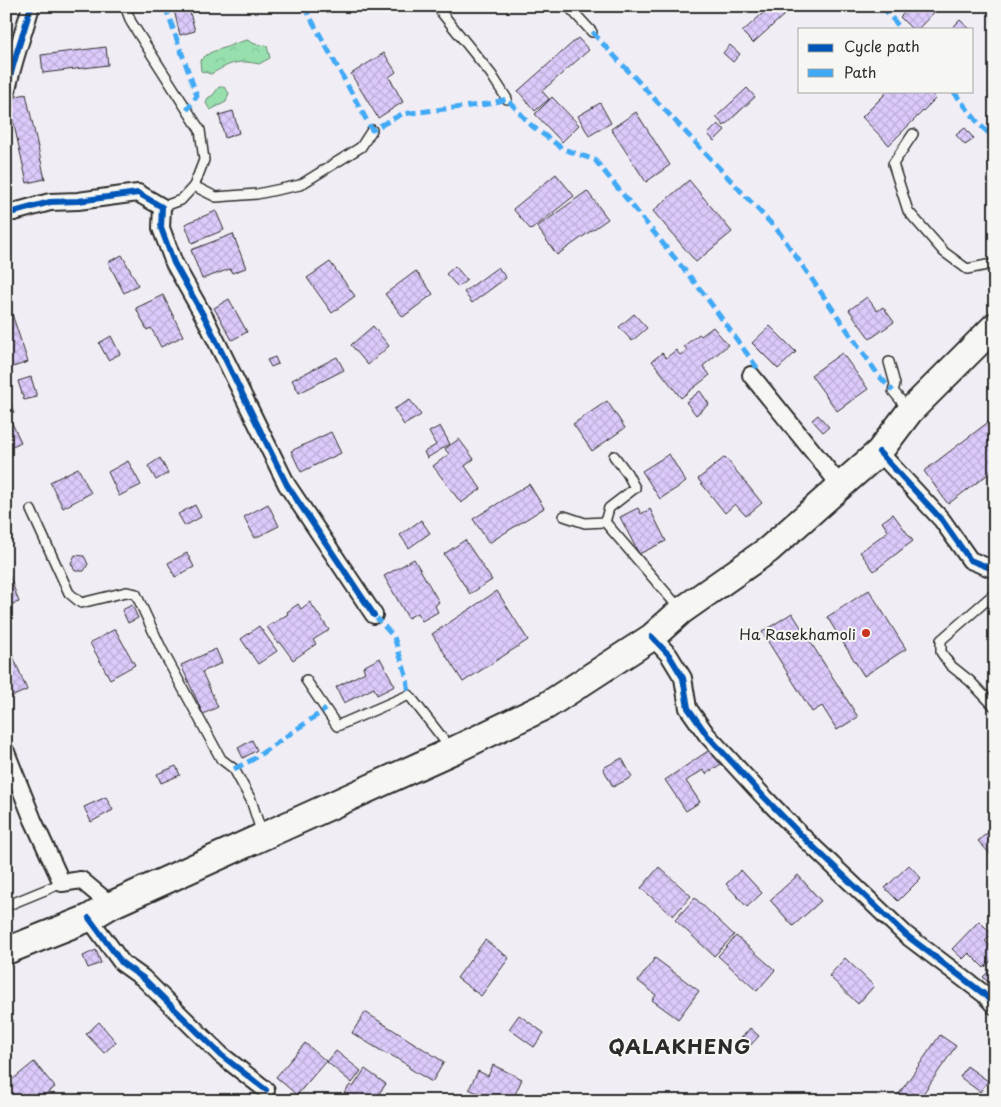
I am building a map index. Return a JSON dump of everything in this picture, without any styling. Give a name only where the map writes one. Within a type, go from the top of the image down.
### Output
[{"type":"main road","points":[[6,951],[100,911],[452,751],[546,706],[652,637],[681,611],[768,550],[878,452],[910,411],[995,326]]},
{"type":"street","points":[[6,96],[8,81],[23,39],[31,6]]},
{"type":"street","points":[[6,212],[14,212],[50,202],[78,201],[138,194],[162,208],[161,228],[174,263],[206,320],[287,484],[374,615]]},
{"type":"street","points":[[754,372],[840,485]]},
{"type":"street","points":[[878,452],[942,520],[970,560],[995,570]]},
{"type":"street","points":[[652,637],[669,655],[683,678],[688,708],[707,735],[764,797],[804,838],[906,935],[984,994],[995,1006]]},
{"type":"street","points":[[6,752],[33,820],[62,883],[81,880],[100,911],[122,963],[144,978],[221,1055],[266,1090]]},
{"type":"lane","points":[[125,6],[131,22],[200,130],[204,160],[194,186],[182,200],[162,208]]},
{"type":"lane","points":[[568,6],[592,32]]},
{"type":"lane","points":[[441,12],[491,74],[507,99]]},
{"type":"lane","points":[[194,186],[216,197],[257,194],[300,185],[361,147],[372,130]]},
{"type":"lane","points":[[913,134],[893,164],[908,211],[944,252],[967,270],[987,264],[995,265]]},
{"type":"lane","points":[[889,362],[895,384],[893,391],[910,411]]},
{"type":"lane","points":[[605,522],[609,508],[635,488],[627,472],[614,456]]},
{"type":"lane","points":[[31,510],[70,593],[81,603],[126,592],[136,594],[162,648],[221,759],[234,769],[251,800],[263,837]]},
{"type":"lane","points":[[564,516],[585,523],[605,522]]},
{"type":"lane","points":[[605,522],[681,611]]},
{"type":"lane","points":[[995,593],[940,640],[941,652],[950,665],[970,681],[995,707]]},
{"type":"lane","points":[[306,680],[337,726],[409,695],[452,751]]},
{"type":"lane","points":[[6,906],[62,883]]},
{"type":"green space","points":[[247,40],[255,44],[267,46],[270,58],[259,64],[233,63],[211,74],[201,71],[200,61],[209,54]]},
{"type":"green space","points":[[219,87],[224,87],[229,93],[226,102],[210,110],[206,103],[208,98]]},
{"type":"building","points":[[173,6],[188,6],[195,31],[180,35]]},
{"type":"building","points":[[771,6],[794,6],[753,43],[742,32]]},
{"type":"building","points":[[911,6],[940,6],[919,28],[911,28],[900,17]]},
{"type":"building","points":[[960,20],[969,28],[952,28]]},
{"type":"building","points":[[578,38],[589,50],[542,91],[549,99],[535,111],[518,91]]},
{"type":"building","points":[[730,45],[740,54],[733,62],[723,53]]},
{"type":"building","points":[[106,47],[108,65],[43,73],[41,55]]},
{"type":"building","points":[[384,53],[396,72],[389,77],[403,102],[378,118],[351,74]]},
{"type":"building","points":[[747,88],[755,97],[724,126],[716,117]]},
{"type":"building","points":[[887,92],[930,92],[936,98],[889,145],[862,117]]},
{"type":"building","points":[[26,94],[45,179],[27,183],[8,98]]},
{"type":"building","points":[[552,97],[579,125],[562,142],[535,114]]},
{"type":"building","points":[[600,103],[611,123],[589,136],[578,116]]},
{"type":"building","points":[[233,111],[239,133],[225,138],[219,115]]},
{"type":"building","points":[[636,112],[670,165],[646,182],[611,129]]},
{"type":"building","points":[[718,124],[725,130],[714,141],[708,134]]},
{"type":"building","points":[[965,128],[974,139],[965,145],[956,135]]},
{"type":"building","points":[[556,174],[574,196],[531,230],[513,209]]},
{"type":"building","points":[[689,180],[732,232],[696,262],[653,211]]},
{"type":"building","points":[[587,191],[608,219],[557,255],[537,227]]},
{"type":"building","points":[[216,211],[224,230],[192,243],[185,224]]},
{"type":"building","points":[[233,234],[246,268],[232,273],[230,269],[202,279],[191,250]]},
{"type":"building","points":[[122,255],[138,285],[124,293],[108,262]]},
{"type":"building","points":[[330,262],[355,296],[332,313],[307,278]]},
{"type":"building","points":[[455,266],[467,280],[458,287],[446,274]]},
{"type":"building","points":[[498,267],[506,278],[472,303],[464,292]]},
{"type":"building","points":[[416,271],[433,294],[403,317],[385,294]]},
{"type":"building","points":[[163,295],[183,336],[161,347],[151,328],[147,330],[136,308]]},
{"type":"building","points":[[6,296],[28,362],[10,368],[6,356]]},
{"type":"building","points":[[867,297],[877,311],[883,307],[894,322],[870,339],[849,310]]},
{"type":"building","points":[[229,299],[247,332],[232,340],[214,308]]},
{"type":"building","points":[[634,314],[647,328],[632,341],[619,327]]},
{"type":"building","points":[[373,326],[389,346],[368,365],[351,345]]},
{"type":"building","points":[[770,326],[796,352],[778,369],[752,343]]},
{"type":"building","points":[[713,327],[728,345],[703,366],[710,375],[681,398],[652,361],[662,353],[666,358],[676,350],[680,355],[687,350],[684,346],[699,334],[701,336]]},
{"type":"building","points":[[111,336],[120,354],[108,360],[99,343]]},
{"type":"building","points":[[842,353],[868,389],[837,411],[811,375]]},
{"type":"building","points":[[275,357],[278,364],[271,367],[267,360]]},
{"type":"building","points":[[337,357],[344,370],[299,393],[292,380]]},
{"type":"building","points":[[31,377],[37,397],[24,400],[18,381]]},
{"type":"building","points":[[700,391],[709,404],[696,415],[686,402]]},
{"type":"building","points":[[6,394],[14,412],[6,415]]},
{"type":"building","points":[[410,400],[421,415],[404,425],[394,409]]},
{"type":"building","points":[[607,401],[625,428],[592,451],[573,424]]},
{"type":"building","points":[[818,415],[829,427],[823,432],[812,420]]},
{"type":"building","points":[[995,417],[995,469],[948,504],[924,471]]},
{"type":"building","points":[[10,419],[21,442],[9,448],[6,442],[6,421]]},
{"type":"building","points":[[440,426],[450,444],[427,458],[424,452],[436,445],[429,432]]},
{"type":"building","points":[[331,432],[341,453],[301,472],[291,451]]},
{"type":"building","points":[[459,439],[474,459],[465,466],[481,489],[461,503],[433,466],[449,454],[445,449]]},
{"type":"building","points":[[669,454],[686,482],[660,499],[642,471]]},
{"type":"building","points":[[725,457],[762,503],[746,516],[735,504],[725,513],[698,479]]},
{"type":"building","points":[[160,458],[168,473],[156,480],[148,466]]},
{"type":"building","points":[[128,461],[141,485],[119,496],[108,472]]},
{"type":"building","points":[[78,468],[91,493],[63,508],[50,482]]},
{"type":"building","points":[[6,479],[13,494],[6,497]]},
{"type":"building","points":[[529,484],[544,508],[489,543],[473,519]]},
{"type":"building","points":[[268,504],[279,526],[255,538],[244,517]]},
{"type":"building","points":[[195,505],[201,517],[185,526],[178,514]]},
{"type":"building","points":[[638,508],[641,514],[650,509],[666,541],[639,554],[620,517]]},
{"type":"building","points":[[893,514],[913,541],[874,571],[860,552],[888,531],[882,522]]},
{"type":"building","points":[[421,520],[430,533],[409,548],[400,535]]},
{"type":"building","points":[[465,540],[492,580],[470,594],[444,554]]},
{"type":"building","points":[[187,553],[194,567],[175,577],[168,563]]},
{"type":"building","points":[[75,555],[84,556],[88,564],[84,571],[75,571],[71,563]]},
{"type":"building","points":[[414,559],[439,602],[435,606],[438,612],[422,621],[417,613],[408,618],[384,576]]},
{"type":"building","points":[[6,566],[19,602],[6,606]]},
{"type":"building","name":"Ha Rasekhamoli","points":[[869,590],[906,649],[864,676],[827,617]]},
{"type":"building","points":[[497,591],[528,640],[463,682],[432,634]]},
{"type":"building","points":[[310,602],[329,630],[313,640],[316,644],[293,660],[267,627],[288,614],[287,612],[298,604],[301,609]]},
{"type":"building","points":[[132,605],[138,618],[128,623],[122,610]]},
{"type":"building","points":[[792,613],[858,717],[837,730],[822,706],[812,712],[762,632]]},
{"type":"building","points":[[259,626],[277,651],[258,664],[241,639]]},
{"type":"building","points":[[115,629],[135,665],[110,679],[90,643]]},
{"type":"building","points":[[6,639],[27,690],[9,698],[6,690]]},
{"type":"building","points":[[216,649],[222,663],[202,672],[218,707],[203,714],[181,665]]},
{"type":"building","points":[[380,658],[395,686],[377,695],[374,688],[344,703],[336,687],[365,672],[363,667]]},
{"type":"building","points":[[252,740],[257,750],[243,758],[238,748]]},
{"type":"building","points":[[711,749],[721,764],[706,774],[703,770],[686,781],[700,802],[686,811],[665,780]]},
{"type":"building","points":[[622,758],[632,777],[613,787],[603,768]]},
{"type":"building","points":[[176,766],[180,775],[161,783],[157,774]]},
{"type":"building","points":[[106,797],[113,810],[91,822],[84,807]]},
{"type":"building","points":[[995,826],[995,859],[978,841]]},
{"type":"building","points":[[909,865],[921,878],[898,901],[885,888]]},
{"type":"building","points":[[659,867],[691,896],[673,916],[641,888]]},
{"type":"building","points":[[741,870],[762,893],[747,907],[726,884]]},
{"type":"building","points":[[798,875],[821,901],[793,926],[770,900]]},
{"type":"building","points":[[695,898],[734,935],[714,956],[675,920]]},
{"type":"building","points":[[979,921],[992,934],[985,941],[995,951],[995,957],[984,968],[969,953],[963,959],[952,949]]},
{"type":"building","points":[[736,936],[775,970],[757,991],[718,956]]},
{"type":"building","points":[[485,940],[509,958],[481,996],[457,978]]},
{"type":"building","points":[[96,950],[101,963],[88,968],[83,956]]},
{"type":"building","points":[[655,958],[699,991],[678,1019],[652,1000],[656,995],[638,981]]},
{"type":"building","points":[[845,958],[874,986],[858,1004],[829,976]]},
{"type":"building","points":[[993,967],[995,968],[995,989],[983,977]]},
{"type":"building","points":[[365,1012],[444,1062],[432,1082],[409,1068],[409,1066],[352,1033]]},
{"type":"building","points":[[519,1015],[544,1033],[534,1047],[509,1029]]},
{"type":"building","points":[[99,1022],[116,1042],[104,1053],[86,1034]]},
{"type":"building","points":[[750,1028],[759,1036],[747,1049],[738,1042]]},
{"type":"building","points":[[940,1035],[956,1046],[918,1101],[894,1101]]},
{"type":"building","points":[[305,1043],[326,1061],[297,1095],[276,1077]]},
{"type":"building","points":[[336,1051],[361,1071],[352,1083],[327,1062]]},
{"type":"building","points":[[34,1062],[55,1087],[38,1101],[6,1101],[6,1085]]},
{"type":"building","points":[[493,1065],[522,1079],[512,1101],[494,1101],[469,1089],[478,1071],[488,1076]]},
{"type":"building","points":[[967,1066],[988,1081],[980,1092],[960,1077]]},
{"type":"building","points":[[365,1069],[386,1084],[375,1099],[377,1101],[338,1101],[350,1085],[353,1087]]},
{"type":"building","points":[[748,1095],[756,1101],[743,1101]]},
{"type":"marked path","points":[[165,6],[197,96],[187,110]]},
{"type":"marked path","points":[[304,6],[372,130],[402,114],[488,104],[507,99],[532,126],[563,149],[595,160],[704,294],[758,369]]},
{"type":"marked path","points":[[882,6],[900,28]]},
{"type":"marked path","points":[[592,32],[779,232],[879,376],[893,391]]},
{"type":"marked path","points":[[954,92],[980,125],[995,139]]},
{"type":"marked path","points":[[374,615],[394,637],[407,678],[409,695]]},
{"type":"marked path","points":[[234,769],[252,760],[326,709]]},
{"type":"cycle path","points":[[6,96],[31,6]]},
{"type":"cycle path","points":[[6,212],[14,212],[50,202],[78,201],[138,193],[162,207],[161,228],[174,263],[206,320],[287,485],[374,615]]},
{"type":"cycle path","points":[[879,452],[942,520],[970,560],[995,570]]},
{"type":"cycle path","points":[[652,637],[669,655],[683,678],[688,708],[707,735],[764,797],[804,838],[906,935],[984,994],[995,1006]]},
{"type":"cycle path","points":[[89,918],[122,963],[143,978],[221,1055],[266,1090]]},
{"type":"place","name":"Ha Rasekhamoli","points":[[866,633]]},
{"type":"district","name":"QALAKHENG","points":[[680,1046]]}]
